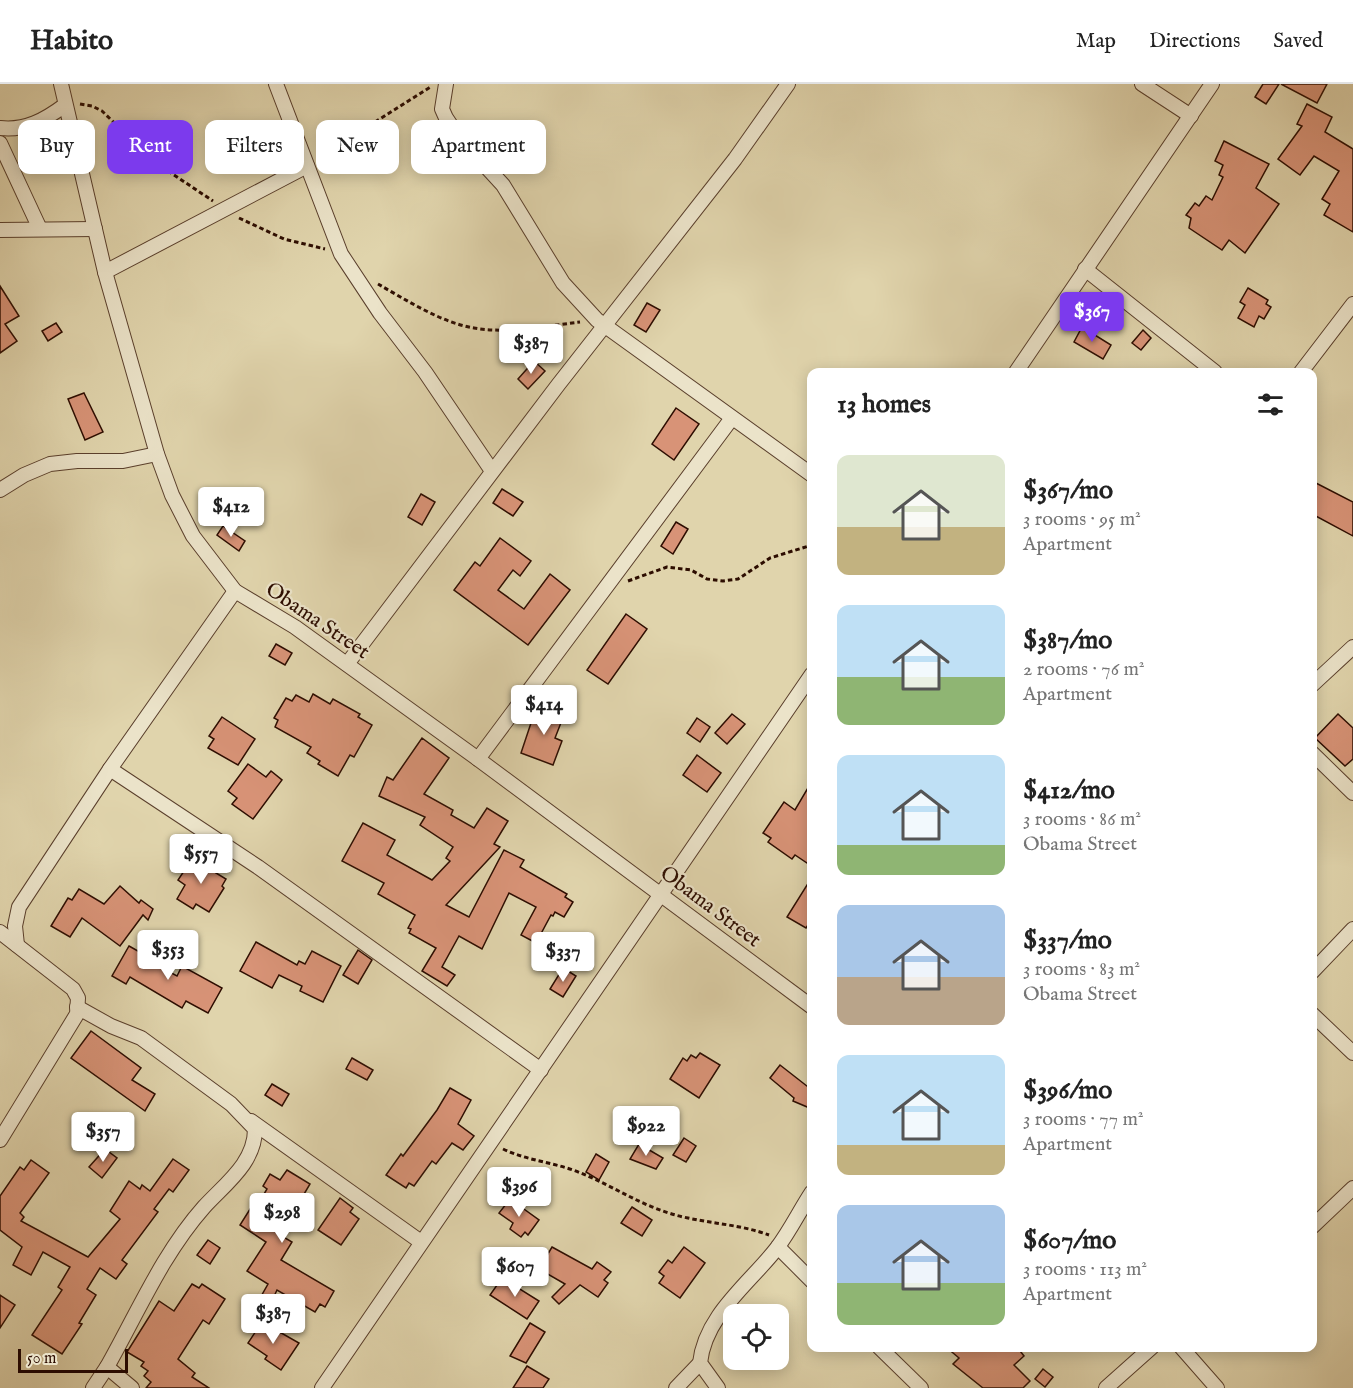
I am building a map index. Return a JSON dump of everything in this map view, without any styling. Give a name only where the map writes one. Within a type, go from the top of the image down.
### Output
[{"type":"street","name":"Obama Street","points":[[61,84],[105,272],[157,454],[172,495],[193,536],[235,591],[295,627],[347,664],[807,1003]]},
{"type":"street","points":[[276,84],[341,254],[492,471]]},
{"type":"street","points":[[446,84],[442,108],[446,118],[458,136],[503,185],[563,283],[601,323],[807,471]]},
{"type":"street","points":[[347,664],[601,323],[735,159],[788,84]]},
{"type":"street","points":[[1142,84],[1191,116]]},
{"type":"street","points":[[1019,368],[1212,84]]},
{"type":"street","points":[[0,128],[15,130],[28,126],[65,105]]},
{"type":"street","points":[[0,143],[40,229]]},
{"type":"street","points":[[105,272],[307,166]]},
{"type":"street","points":[[0,230],[94,229]]},
{"type":"street","points":[[1085,269],[1210,368]]},
{"type":"street","points":[[1304,368],[1353,304]]},
{"type":"street","points":[[478,759],[732,418]]},
{"type":"street","points":[[0,490],[50,464],[77,461],[123,461],[157,454]]},
{"type":"street","points":[[16,945],[15,926],[19,907],[110,769],[235,591]]},
{"type":"street","points":[[1317,680],[1353,647]]},
{"type":"street","points":[[329,1384],[421,1242],[807,681]]},
{"type":"street","points":[[1317,758],[1353,793]]},
{"type":"street","points":[[110,769],[258,867],[541,1070]]},
{"type":"street","points":[[1317,967],[1353,929]]},
{"type":"street","points":[[0,932],[73,989],[78,998],[72,1023],[0,1140]]},
{"type":"street","points":[[77,1006],[111,1026],[141,1038],[247,1118],[421,1242]]},
{"type":"street","points":[[1317,1019],[1353,1053]]},
{"type":"street","points":[[93,1388],[184,1230],[242,1166],[255,1142],[255,1129],[247,1118]]},
{"type":"street","points":[[1317,1222],[1353,1188]]},
{"type":"street","points":[[676,1388],[700,1363],[704,1343],[729,1302],[778,1247],[807,1200]]},
{"type":"street","points":[[778,1247],[807,1276]]},
{"type":"street","points":[[884,1352],[921,1388]]},
{"type":"street","points":[[1106,1388],[1146,1352]]},
{"type":"street","points":[[1186,1352],[1217,1388]]},
{"type":"street","points":[[700,1363],[717,1388]]},
{"type":"street","points":[[107,1367],[132,1388]]},
{"type":"path","points":[[307,166],[435,84]]},
{"type":"path","points":[[65,105],[84,104],[102,111],[156,163],[225,210],[269,233],[341,254]]},
{"type":"path","points":[[376,283],[444,318],[473,328],[507,330],[601,323]]},
{"type":"path","points":[[602,592],[667,567],[691,570],[707,579],[723,581],[738,579],[770,558],[807,547]]},
{"type":"path","points":[[490,1143],[521,1158],[573,1170],[649,1207],[687,1218],[742,1227],[769,1235],[786,1235]]},
{"type":"building","points":[[1263,84],[1279,84],[1266,104],[1255,97]]},
{"type":"building","points":[[1281,84],[1327,84],[1317,103]]},
{"type":"building","points":[[1307,104],[1332,117],[1325,132],[1353,149],[1353,232],[1324,215],[1330,204],[1322,199],[1339,171],[1314,156],[1300,175],[1278,159],[1302,126],[1297,124]]},
{"type":"building","points":[[1224,141],[1269,164],[1256,188],[1279,204],[1245,253],[1229,240],[1222,250],[1189,228],[1191,218],[1186,215],[1195,203],[1199,206],[1206,196],[1212,200],[1223,177],[1219,175],[1223,165],[1215,161]]},
{"type":"building","points":[[0,286],[19,316],[5,324],[17,341],[0,353]]},
{"type":"building","points":[[1248,288],[1268,300],[1266,304],[1271,307],[1264,319],[1259,316],[1254,327],[1238,318],[1245,305],[1240,302]]},
{"type":"building","points":[[647,303],[660,310],[646,332],[634,325]]},
{"type":"building","points":[[56,323],[62,332],[48,341],[42,331]]},
{"type":"building","points":[[1082,327],[1111,345],[1103,359],[1074,342]]},
{"type":"building","points":[[1143,330],[1151,338],[1141,350],[1132,343]]},
{"type":"building","points":[[534,361],[545,371],[528,389],[518,379]]},
{"type":"building","points":[[84,393],[103,432],[85,440],[68,399]]},
{"type":"building","points":[[676,408],[699,424],[674,460],[652,444]]},
{"type":"building","points":[[1317,484],[1353,502],[1353,536],[1317,517]]},
{"type":"building","points":[[502,489],[523,502],[513,516],[493,503]]},
{"type":"building","points":[[421,494],[435,502],[422,525],[408,517]]},
{"type":"building","points":[[676,522],[688,529],[673,554],[661,546]]},
{"type":"building","points":[[223,526],[245,541],[239,551],[217,535]]},
{"type":"building","points":[[500,538],[531,561],[520,576],[513,570],[498,590],[524,609],[550,574],[570,590],[528,645],[454,590],[475,562],[480,566]]},
{"type":"building","points":[[626,614],[647,629],[608,684],[587,670]]},
{"type":"building","points":[[276,644],[292,653],[285,665],[269,656]]},
{"type":"building","points":[[313,694],[330,704],[333,699],[360,714],[358,717],[372,725],[354,757],[350,755],[338,776],[318,764],[320,761],[307,753],[311,747],[275,727],[278,720],[274,718],[286,698],[292,701],[296,695],[309,702]]},
{"type":"building","points":[[537,705],[564,715],[555,738],[562,741],[553,765],[521,753]]},
{"type":"building","points":[[732,714],[745,724],[727,744],[715,733]]},
{"type":"building","points":[[1338,714],[1353,728],[1353,759],[1345,766],[1317,740],[1317,736]]},
{"type":"building","points":[[222,717],[255,739],[238,765],[208,748],[214,739],[209,736]]},
{"type":"building","points":[[697,718],[710,727],[700,742],[687,733]]},
{"type":"building","points":[[422,738],[449,758],[424,794],[453,810],[451,815],[474,828],[487,808],[508,821],[494,844],[500,847],[446,905],[469,917],[504,850],[524,860],[520,867],[567,894],[565,897],[573,902],[564,917],[555,912],[553,916],[551,915],[536,943],[521,935],[536,907],[509,893],[482,949],[459,936],[442,967],[455,975],[447,986],[422,971],[436,948],[409,933],[411,929],[408,928],[415,915],[378,894],[384,883],[342,861],[363,823],[395,840],[387,855],[432,880],[450,861],[446,858],[453,847],[420,825],[425,817],[379,796],[387,777],[393,780]]},
{"type":"building","points":[[697,755],[721,773],[707,792],[683,775]]},
{"type":"building","points":[[248,764],[266,777],[271,771],[282,780],[253,819],[232,804],[237,798],[228,791]]},
{"type":"building","points":[[807,790],[807,863],[795,855],[792,859],[768,842],[771,838],[763,833],[784,802],[795,810]]},
{"type":"building","points":[[207,858],[221,866],[216,873],[226,879],[222,886],[224,888],[209,912],[196,904],[193,909],[177,899],[185,885],[178,880],[186,868],[194,859],[203,865]]},
{"type":"building","points":[[807,885],[807,926],[787,917]]},
{"type":"building","points":[[120,886],[139,903],[141,900],[153,909],[148,920],[143,915],[120,946],[82,918],[70,937],[51,926],[68,898],[72,900],[79,889],[104,904]]},
{"type":"building","points":[[256,942],[297,965],[299,961],[305,964],[312,951],[341,966],[323,1002],[300,991],[302,986],[279,975],[272,988],[240,971]]},
{"type":"building","points":[[129,946],[145,955],[143,958],[177,976],[182,966],[222,988],[208,1013],[186,1001],[182,1008],[130,977],[126,984],[112,976]]},
{"type":"building","points":[[358,950],[372,960],[358,984],[343,975]]},
{"type":"building","points":[[563,968],[576,976],[563,997],[550,989]]},
{"type":"building","points":[[91,1031],[141,1068],[132,1080],[155,1094],[145,1111],[71,1058]]},
{"type":"building","points":[[700,1053],[720,1065],[699,1098],[670,1079],[683,1058],[687,1061],[691,1055],[696,1058]]},
{"type":"building","points":[[352,1058],[373,1070],[367,1080],[346,1069]]},
{"type":"building","points":[[780,1065],[807,1086],[807,1107],[793,1101],[794,1098],[770,1078]]},
{"type":"building","points":[[272,1084],[289,1094],[282,1106],[265,1095]]},
{"type":"building","points":[[450,1088],[471,1100],[458,1124],[474,1136],[463,1150],[452,1143],[436,1164],[432,1161],[414,1186],[409,1183],[406,1188],[386,1175],[437,1110]]},
{"type":"building","points":[[684,1138],[696,1146],[686,1162],[673,1155]]},
{"type":"building","points":[[639,1144],[663,1158],[656,1169],[630,1159]]},
{"type":"building","points":[[105,1149],[117,1158],[102,1178],[89,1167]]},
{"type":"building","points":[[596,1154],[609,1162],[599,1180],[586,1172]]},
{"type":"building","points":[[173,1159],[189,1170],[173,1192],[169,1189],[154,1209],[158,1212],[122,1260],[127,1264],[116,1279],[100,1268],[87,1289],[96,1295],[79,1323],[82,1324],[62,1354],[32,1335],[62,1290],[58,1287],[70,1267],[43,1252],[31,1275],[13,1265],[22,1247],[0,1230],[0,1196],[20,1167],[24,1170],[31,1160],[49,1173],[20,1213],[24,1217],[21,1221],[88,1257],[120,1219],[110,1211],[129,1181],[140,1189],[142,1185],[150,1191]]},
{"type":"building","points":[[287,1170],[310,1184],[280,1235],[292,1242],[281,1260],[334,1291],[325,1307],[320,1304],[315,1312],[277,1290],[270,1305],[259,1300],[268,1284],[247,1271],[266,1242],[240,1225],[252,1206],[256,1208],[267,1189],[263,1186],[270,1174],[280,1180]]},
{"type":"building","points":[[340,1198],[353,1208],[350,1212],[359,1219],[341,1245],[318,1230]]},
{"type":"building","points":[[510,1199],[539,1220],[528,1235],[525,1232],[521,1237],[510,1229],[513,1223],[499,1213]]},
{"type":"building","points":[[632,1207],[652,1220],[642,1236],[621,1223]]},
{"type":"building","points":[[208,1240],[220,1248],[210,1264],[197,1255]]},
{"type":"building","points":[[552,1247],[592,1269],[597,1262],[611,1272],[604,1280],[608,1283],[598,1297],[580,1285],[559,1304],[552,1297],[565,1284],[539,1269]]},
{"type":"building","points":[[684,1247],[705,1263],[680,1298],[659,1283],[664,1276],[659,1272],[668,1260],[672,1263]]},
{"type":"building","points":[[502,1278],[539,1301],[527,1319],[490,1295]]},
{"type":"building","points":[[192,1284],[199,1288],[202,1284],[225,1299],[209,1324],[203,1320],[178,1359],[195,1373],[192,1377],[209,1388],[146,1388],[151,1382],[144,1376],[148,1371],[141,1366],[144,1362],[127,1352],[159,1301],[174,1311]]},
{"type":"building","points":[[0,1295],[15,1305],[0,1328]]},
{"type":"building","points":[[262,1322],[299,1343],[281,1370],[265,1359],[267,1356],[248,1343]]},
{"type":"building","points":[[530,1323],[545,1332],[526,1363],[510,1356]]},
{"type":"building","points":[[952,1352],[1021,1352],[1024,1356],[1014,1365],[1030,1381],[1023,1388],[983,1388],[953,1364],[959,1358]]},
{"type":"building","points":[[527,1366],[549,1379],[543,1388],[513,1388]]},
{"type":"building","points":[[1043,1369],[1053,1377],[1045,1387],[1035,1379]]}]
